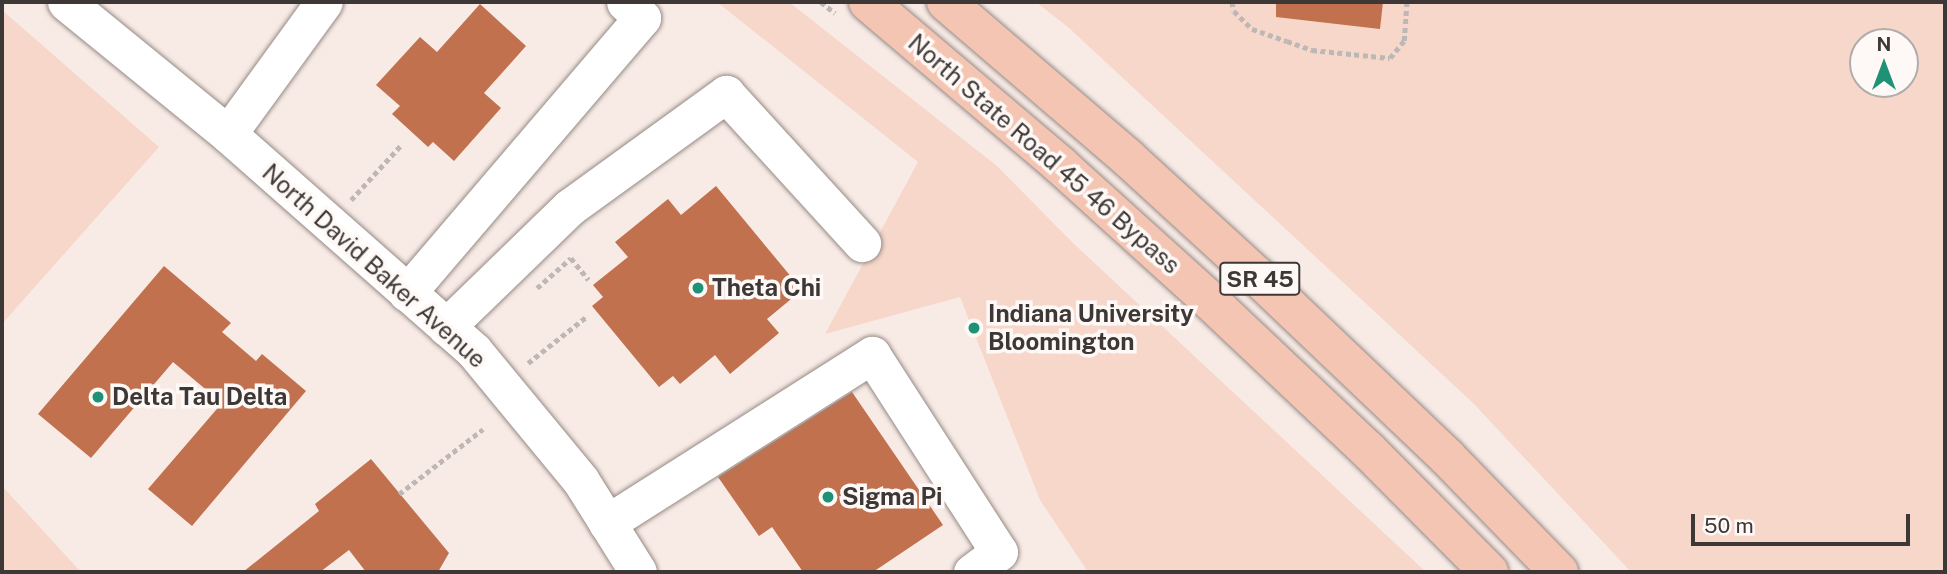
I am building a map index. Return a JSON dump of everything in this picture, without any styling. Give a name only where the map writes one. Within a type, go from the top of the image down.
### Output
[{"type":"highway","name":"North State Road 45 46 Bypass","points":[[868,2],[1060,165],[1198,288],[1335,418],[1489,572]]},
{"type":"highway","name":"North State Road 45 46 Bypass","points":[[946,2],[1128,158],[1257,276],[1447,457],[1559,572]]},
{"type":"street","name":"North David Baker Avenue","points":[[66,2],[228,134],[474,351],[581,481],[638,572]]},
{"type":"street","points":[[228,134],[324,2]]},
{"type":"street","points":[[407,293],[642,18],[625,2]]},
{"type":"street","points":[[446,327],[471,307],[553,221],[644,150],[726,94],[862,243]]},
{"type":"street","points":[[607,523],[872,355],[999,552],[972,572]]},
{"type":"path","points":[[1232,2],[1234,11],[1252,29],[1312,50],[1390,58],[1404,41],[1407,2]]},
{"type":"path","points":[[346,206],[402,144]]},
{"type":"path","points":[[528,363],[586,317]]},
{"type":"path","points":[[399,494],[483,429]]},
{"type":"shaded area","name":"Indiana University Bloomington","points":[[2,2],[1945,2],[1945,572],[2,572]]},
{"type":"shaded area","points":[[717,2],[789,2],[997,166],[1073,243],[1426,572],[1088,572],[1040,500],[960,297],[825,334],[918,162]]},
{"type":"shaded area","points":[[1036,2],[1945,2],[1945,572],[1631,572],[1473,403],[1069,28]]},
{"type":"shaded area","points":[[2,10],[159,147],[2,324]]},
{"type":"shaded area","points":[[2,486],[81,572],[2,572]]},
{"type":"building","points":[[1276,2],[1383,2],[1380,29],[1276,17]]},
{"type":"building","points":[[480,4],[526,46],[484,93],[501,108],[454,161],[433,142],[428,147],[392,114],[400,106],[376,85],[420,37],[437,52]]},
{"type":"building","name":"Theta Chi","points":[[716,186],[802,290],[767,319],[779,333],[730,374],[715,355],[680,384],[673,376],[659,387],[592,306],[603,297],[593,285],[628,257],[615,242],[668,199],[681,215]]},
{"type":"building","name":"Delta Tau Delta","points":[[164,266],[231,323],[222,332],[256,361],[262,354],[306,391],[192,526],[148,489],[222,403],[173,362],[91,458],[38,414]]},
{"type":"building","name":"Sigma Pi","points":[[852,392],[943,525],[873,572],[803,572],[772,527],[759,536],[718,477]]},
{"type":"building","points":[[371,459],[449,553],[438,572],[366,572],[349,550],[320,572],[243,572],[319,511],[315,504]]},
{"type":"place","name":"Theta Chi","points":[[698,288]]},
{"type":"place","name":"Indiana University Bloomington","points":[[974,328]]},
{"type":"place","name":"Delta Tau Delta","points":[[98,397]]},
{"type":"place","name":"Sigma Pi","points":[[828,497]]}]
